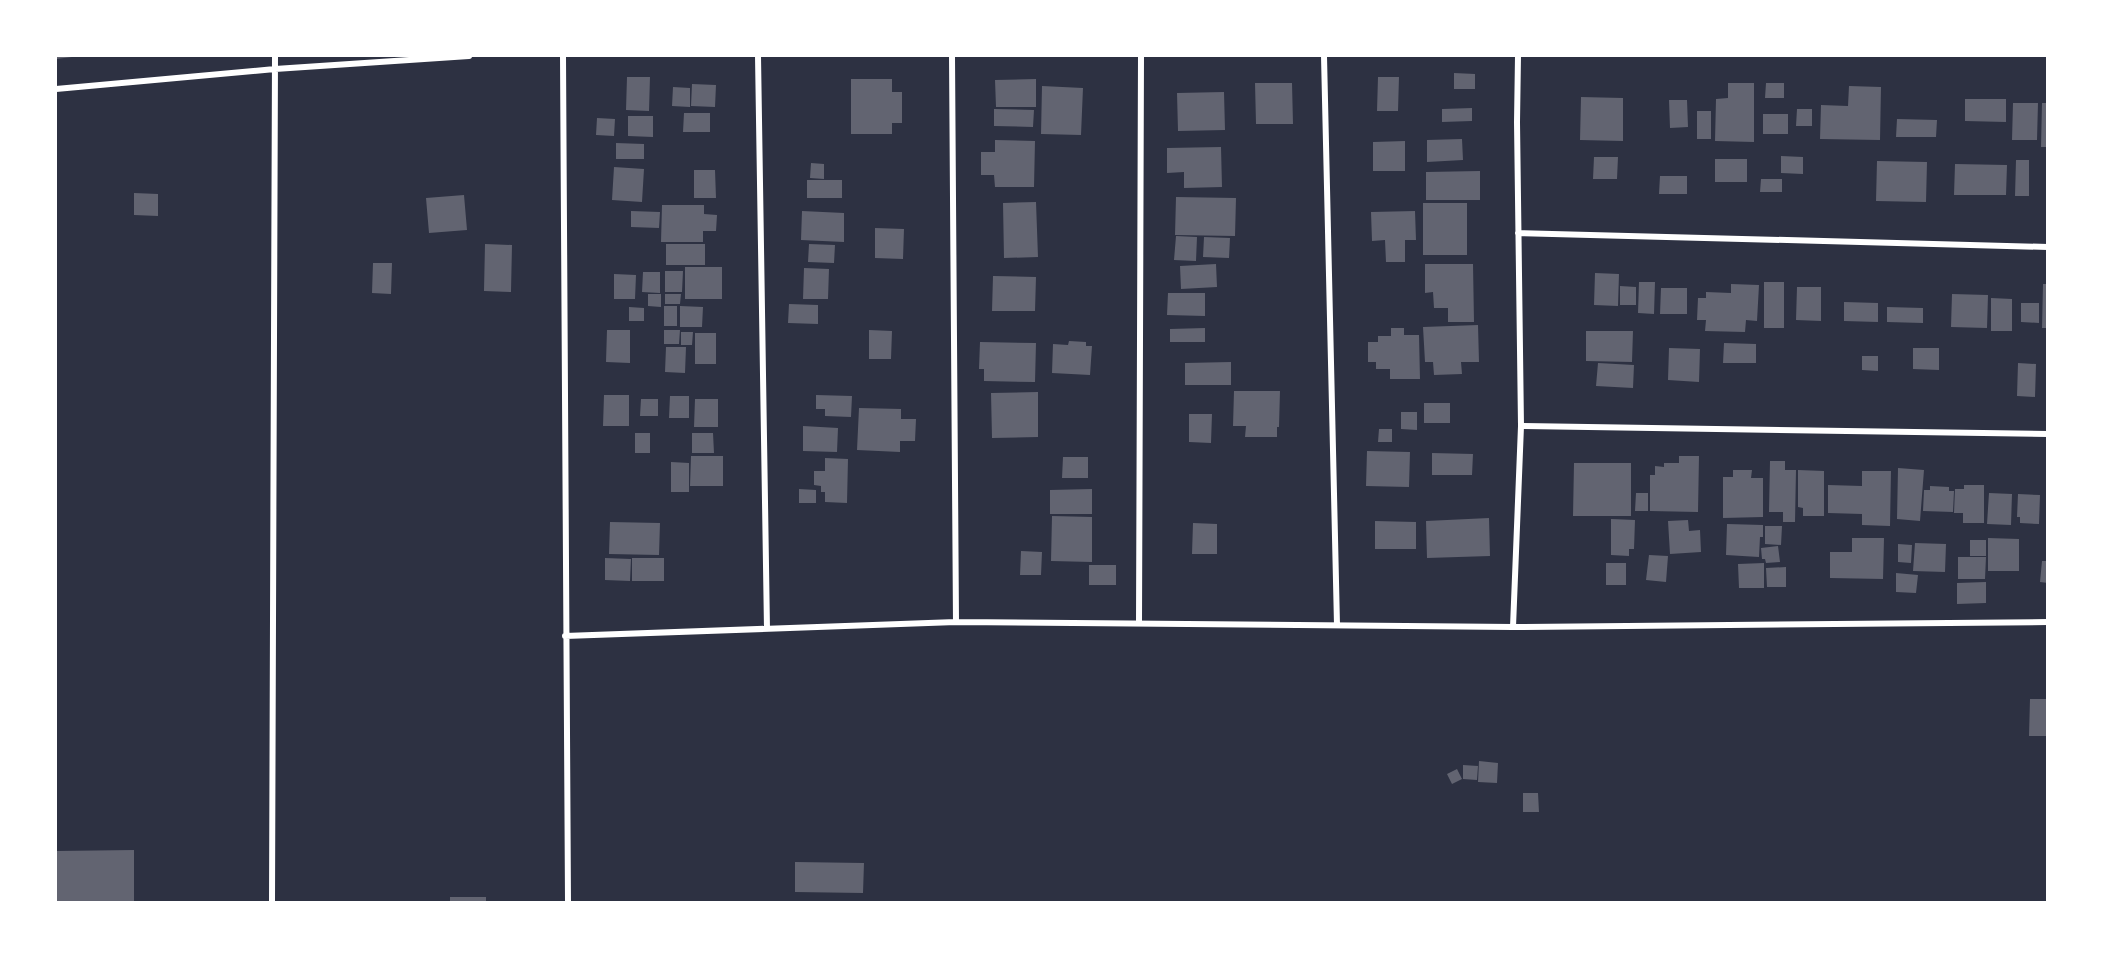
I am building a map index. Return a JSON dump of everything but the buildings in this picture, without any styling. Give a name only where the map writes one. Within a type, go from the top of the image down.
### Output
[{"type":"street","points":[[272,903],[275,56]]},
{"type":"street","points":[[56,89],[275,69],[469,56]]},
{"type":"street","points":[[563,56],[567,903]]},
{"type":"street","points":[[758,56],[767,629]]},
{"type":"street","points":[[952,56],[956,622]]},
{"type":"street","points":[[1139,623],[1142,56]]},
{"type":"street","points":[[1324,56],[1337,624]]},
{"type":"street","points":[[1513,627],[1521,426],[1518,56]]},
{"type":"street","points":[[1518,233],[2048,247]]},
{"type":"street","points":[[1521,426],[2048,434]]},
{"type":"street","points":[[565,636],[956,622],[1513,627],[2048,622]]}]
